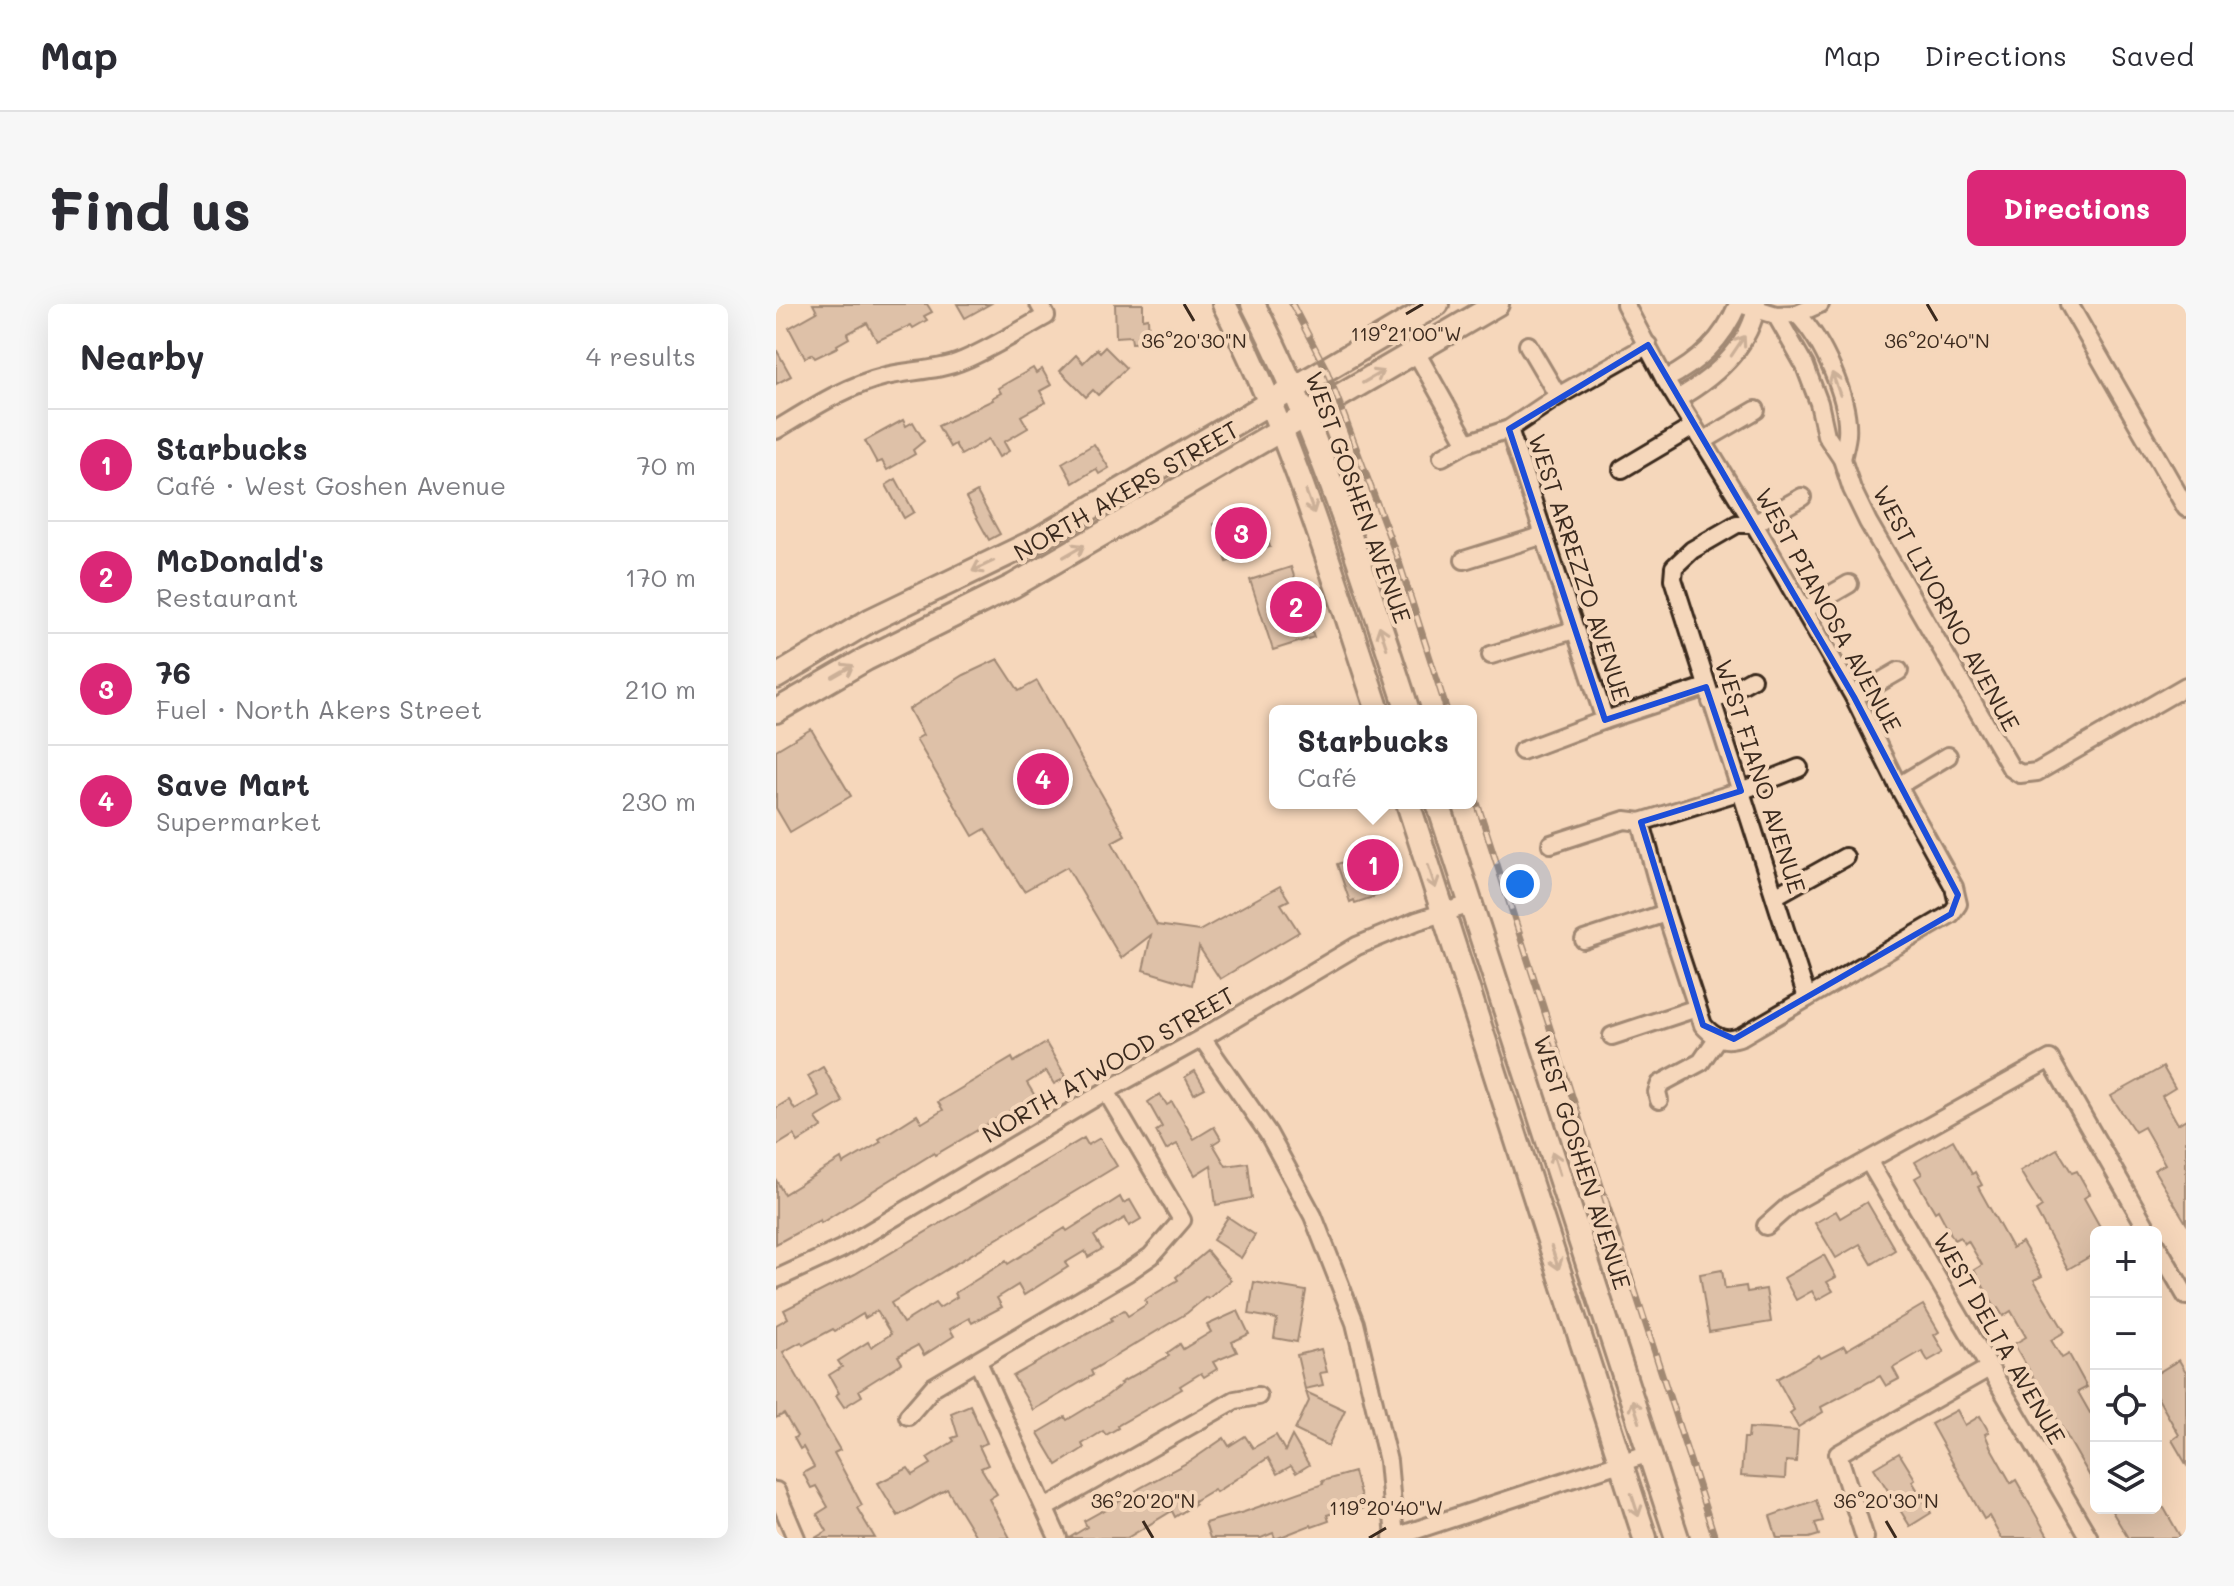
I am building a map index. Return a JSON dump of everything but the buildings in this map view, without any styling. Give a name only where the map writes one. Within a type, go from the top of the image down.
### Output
[{"type":"main road","name":"WEST GOSHEN AVENUE","points":[[1224,304],[1282,429],[1322,537],[1376,705]]},
{"type":"main road","name":"WEST GOSHEN AVENUE","points":[[1253,304],[1305,416],[1363,573],[1406,705]]},
{"type":"main road","name":"NORTH AKERS STREET","points":[[776,677],[871,620],[1033,542],[1437,304]]},
{"type":"main road","name":"NORTH AKERS STREET","points":[[776,711],[866,659],[1013,586],[1497,304]]},
{"type":"main road","points":[[1366,675],[1380,682],[1392,705]]},
{"type":"main road","points":[[1410,809],[1645,1538]]},
{"type":"main road","points":[[1426,809],[1432,823],[1449,837]]},
{"type":"main road","name":"WEST GOSHEN AVENUE","points":[[1440,809],[1677,1538]]},
{"type":"street","name":"WEST PIANOSA AVENUE","points":[[1625,304],[1665,380],[1754,524],[1854,697],[1898,786],[1954,887],[1958,904],[1951,914],[1807,998]]},
{"type":"street","points":[[1665,380],[1686,369],[1710,349],[1731,321],[1739,304],[1757,306],[1776,315],[1797,314],[1820,304]]},
{"type":"street","points":[[2069,304],[2186,508]]},
{"type":"street","points":[[1677,399],[1714,375],[1730,359],[1750,328],[1757,306]]},
{"type":"street","points":[[776,430],[845,390],[887,376],[963,361],[1042,310]]},
{"type":"street","name":"WEST LIVORNO AVENUE","points":[[1797,314],[1815,336],[1838,390],[1847,432],[1842,459]]},
{"type":"street","name":"WEST LIVORNO AVENUE","points":[[1776,315],[1805,366],[1819,403],[1826,435],[1842,459],[1868,522],[2011,768],[2020,774],[2037,772],[2186,686]]},
{"type":"street","points":[[1528,345],[1558,396]]},
{"type":"street","points":[[1442,457],[1467,443],[1509,429],[1558,396],[1648,345]]},
{"type":"street","points":[[1416,352],[1467,443]]},
{"type":"street","points":[[1622,469],[1756,410]]},
{"type":"street","name":"WEST ARREZZO AVENUE","points":[[1509,429],[1605,720]]},
{"type":"street","points":[[1754,524],[1802,497]]},
{"type":"street","name":"WEST FIANO AVENUE","points":[[1754,524],[1737,524],[1692,550],[1674,567],[1673,579],[1807,998]]},
{"type":"street","points":[[1464,560],[1544,535]]},
{"type":"street","points":[[1804,610],[1849,584]]},
{"type":"street","points":[[1491,655],[1574,630]]},
{"type":"street","points":[[1854,697],[1899,671]]},
{"type":"street","points":[[1522,751],[1605,720],[1709,694],[1752,679]]},
{"type":"street","points":[[1898,786],[1948,756]]},
{"type":"street","points":[[1551,844],[1625,820],[1641,822],[1741,791],[1799,768]]},
{"type":"street","points":[[1641,822],[1666,913],[1703,1025],[1714,1035],[1727,1040],[1742,1036],[1807,998]]},
{"type":"street","points":[[1775,896],[1845,857]]},
{"type":"street","name":"NORTH ATWOOD STREET","points":[[776,1279],[841,1249],[1357,946],[1384,933],[1471,904]]},
{"type":"street","points":[[1584,940],[1666,913]]},
{"type":"street","points":[[1612,1036],[1697,1008]]},
{"type":"street","points":[[1659,1100],[1657,1092],[1660,1084],[1701,1062],[1714,1035]]},
{"type":"street","points":[[1202,1038],[1268,1133],[1313,1216],[1355,1323],[1388,1461],[1394,1538],[1650,1453]]},
{"type":"street","points":[[1766,1226],[1792,1203],[2050,1059],[2146,1226]]},
{"type":"street","points":[[908,1416],[933,1387],[1151,1256],[1182,1220],[1106,1091]]},
{"type":"street","name":"WEST DELTA AVENUE","points":[[1869,1162],[2089,1538]]},
{"type":"street","points":[[2162,1254],[2186,1296]]},
{"type":"street","points":[[978,1362],[1058,1538]]},
{"type":"street","points":[[1865,1538],[1838,1454],[1989,1368]]},
{"type":"street","points":[[1045,1508],[1235,1400],[1258,1396]]},
{"type":"street","points":[[776,1491],[796,1538]]},
{"type":"highlighted area","points":[[1648,345],[1854,697],[1958,895],[1951,914],[1734,1039],[1703,1025],[1641,822],[1741,791],[1706,687],[1605,720],[1509,429]]},
{"type":"railway","points":[[1292,304],[1337,397],[1400,565],[1445,705]]},
{"type":"railway","points":[[1477,803],[1715,1538]]},
{"type":"place","name":"76","points":[[1241,533]]},
{"type":"place","name":"McDonald's","points":[[1296,607]]},
{"type":"place","name":"Save Mart","points":[[1043,779]]},
{"type":"place","name":"Starbucks","points":[[1373,865]]}]
